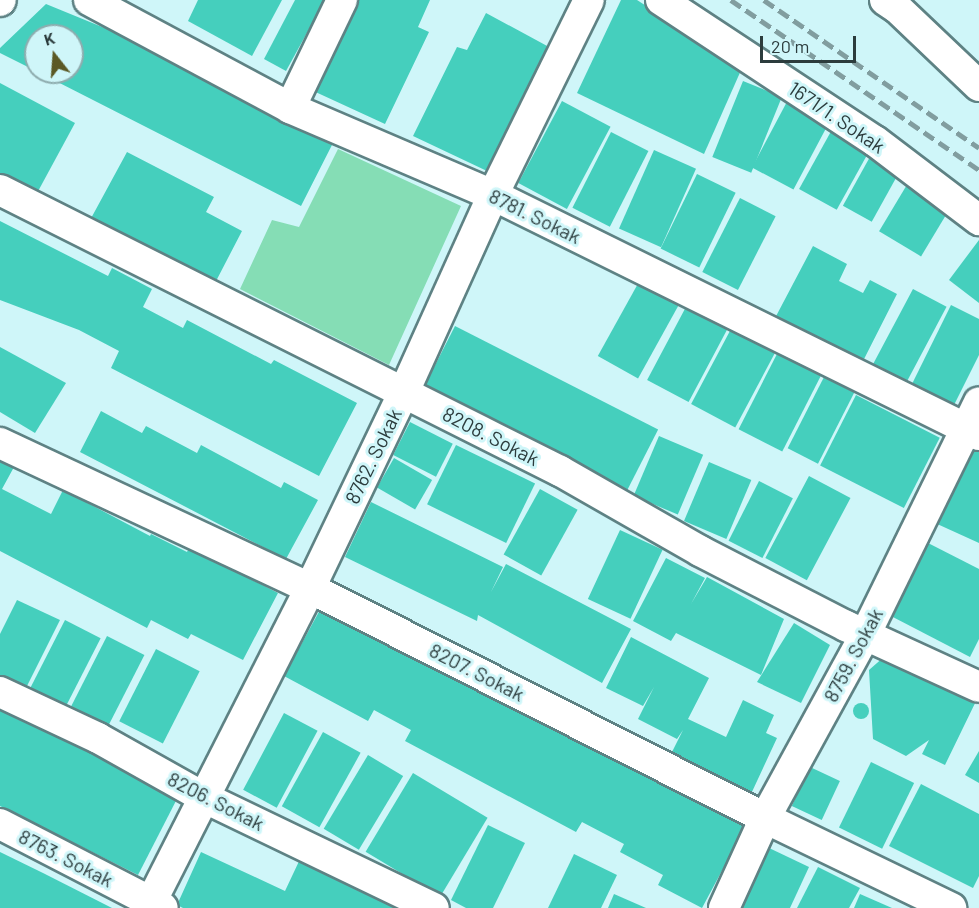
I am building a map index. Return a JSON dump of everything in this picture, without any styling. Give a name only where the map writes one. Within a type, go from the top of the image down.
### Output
[{"type":"street","name":"8781. Sokak","points":[[89,0],[290,108],[494,195],[973,432]]},
{"type":"street","points":[[290,108],[342,0]]},
{"type":"street","name":"8762. Sokak","points":[[155,906],[203,797],[310,588],[404,392],[494,195],[589,0]]},
{"type":"street","name":"1671/1. Sokak","points":[[662,0],[875,141],[979,219]]},
{"type":"street","points":[[885,0],[897,8],[979,86]]},
{"type":"street","name":"8208. Sokak","points":[[0,190],[560,471],[700,551],[865,635],[979,687]]},
{"type":"street","name":"8759. Sokak","points":[[724,908],[765,818],[973,432],[979,402]]},
{"type":"street","name":"8207. Sokak","points":[[0,443],[310,588],[765,818],[951,908]]},
{"type":"street","name":"8206. Sokak","points":[[0,692],[98,738],[203,797],[434,908]]},
{"type":"street","name":"8763. Sokak","points":[[0,824],[155,906]]},
{"type":"green space","points":[[338,149],[461,206],[389,365],[240,289],[272,220],[299,227]]},
{"type":"building","points":[[198,0],[282,0],[252,56],[188,21]]},
{"type":"building","points":[[295,0],[325,0],[286,71],[264,59]]},
{"type":"building","points":[[354,0],[430,0],[418,27],[429,32],[385,124],[309,89]]},
{"type":"building","points":[[621,0],[637,0],[742,68],[704,154],[577,93]]},
{"type":"building","points":[[46,4],[129,38],[334,141],[301,206],[62,84],[84,84],[84,24],[25,24]]},
{"type":"building","points":[[486,13],[549,47],[487,171],[413,136],[457,47],[467,50]]},
{"type":"building","points":[[24,25],[24,65],[0,53],[0,48]]},
{"type":"building","points":[[743,81],[782,97],[751,173],[712,157]]},
{"type":"building","points":[[0,83],[75,123],[36,195],[0,175]]},
{"type":"building","points":[[790,96],[831,118],[793,190],[752,168]]},
{"type":"building","points":[[562,101],[611,127],[567,209],[518,183]]},
{"type":"building","points":[[834,126],[872,147],[837,210],[799,189]]},
{"type":"building","points":[[611,132],[648,151],[610,227],[572,208]]},
{"type":"building","points":[[654,150],[696,169],[661,247],[619,229]]},
{"type":"building","points":[[127,152],[214,197],[206,212],[242,231],[214,285],[89,222]]},
{"type":"building","points":[[871,155],[900,171],[872,222],[843,206]]},
{"type":"building","points":[[697,174],[736,193],[699,267],[661,249]]},
{"type":"building","points":[[911,178],[953,203],[921,256],[879,231]]},
{"type":"building","points":[[740,198],[776,216],[738,290],[702,272]]},
{"type":"building","points":[[0,221],[108,276],[112,268],[152,289],[143,307],[183,328],[187,320],[271,364],[274,360],[357,403],[319,476],[111,368],[119,351],[79,330],[0,300]]},
{"type":"building","points":[[979,240],[979,303],[949,280]]},
{"type":"building","points":[[813,246],[847,264],[839,281],[863,293],[870,280],[897,294],[861,365],[774,320]]},
{"type":"building","points":[[640,280],[680,302],[638,378],[598,356]]},
{"type":"building","points":[[913,289],[947,307],[907,382],[873,364]]},
{"type":"building","points":[[687,305],[728,327],[689,402],[647,380]]},
{"type":"building","points":[[951,305],[979,319],[979,355],[954,405],[912,384]]},
{"type":"building","points":[[455,326],[658,430],[626,493],[423,389]]},
{"type":"building","points":[[731,329],[775,352],[735,428],[691,404]]},
{"type":"building","points":[[0,347],[66,383],[35,433],[0,412]]},
{"type":"building","points":[[779,350],[823,372],[782,452],[739,429]]},
{"type":"building","points":[[824,377],[854,392],[818,464],[788,448]]},
{"type":"building","points":[[856,395],[940,438],[904,508],[820,465]]},
{"type":"building","points":[[101,411],[142,433],[146,426],[197,453],[201,445],[281,488],[284,482],[318,500],[286,559],[80,452]]},
{"type":"building","points":[[410,422],[453,444],[436,477],[393,455]]},
{"type":"building","points":[[659,436],[703,455],[678,515],[634,496]]},
{"type":"building","points":[[456,445],[535,484],[506,543],[427,504]]},
{"type":"building","points":[[976,445],[979,447],[979,543],[935,523]]},
{"type":"building","points":[[394,458],[432,480],[415,509],[377,487]]},
{"type":"building","points":[[0,460],[14,467],[2,489],[51,514],[63,490],[150,536],[151,534],[187,552],[189,548],[278,593],[243,660],[191,634],[188,639],[151,620],[147,628],[0,551]]},
{"type":"building","points":[[709,462],[751,480],[726,539],[684,521]]},
{"type":"building","points":[[809,476],[850,498],[807,580],[765,558]]},
{"type":"building","points":[[759,481],[793,498],[762,558],[729,541]]},
{"type":"building","points":[[540,489],[578,510],[541,575],[504,555]]},
{"type":"building","points":[[371,502],[503,567],[491,592],[506,564],[631,629],[602,683],[478,615],[477,621],[345,557]]},
{"type":"building","points":[[620,530],[663,550],[630,619],[588,599]]},
{"type":"building","points":[[928,543],[979,569],[979,639],[970,657],[889,615]]},
{"type":"building","points":[[666,558],[705,578],[691,604],[707,577],[784,619],[761,675],[676,633],[671,641],[633,621]]},
{"type":"building","points":[[17,600],[60,620],[26,688],[0,675],[0,634]]},
{"type":"building","points":[[321,608],[529,716],[533,709],[748,822],[702,908],[658,885],[663,875],[620,852],[624,844],[582,822],[576,832],[405,741],[411,730],[374,710],[368,721],[284,676]]},
{"type":"building","points":[[65,620],[101,638],[66,707],[30,689]]},
{"type":"building","points":[[794,623],[830,645],[801,703],[757,682]]},
{"type":"building","points":[[107,636],[144,655],[108,726],[71,707]]},
{"type":"building","points":[[631,637],[709,678],[688,719],[726,737],[743,700],[774,715],[766,733],[777,738],[751,794],[670,756],[683,730],[677,739],[638,719],[654,687],[643,706],[606,688]]},
{"type":"building","points":[[156,649],[200,671],[163,743],[119,721]]},
{"type":"building","points":[[885,656],[979,695],[945,765],[922,754],[929,740],[906,756],[873,739],[869,670]]},
{"type":"building","points":[[0,703],[180,793],[138,875],[0,806]]},
{"type":"building","points":[[858,703],[864,703],[869,711],[867,717],[858,719],[853,714],[853,708]]},
{"type":"building","points":[[284,713],[318,731],[277,808],[243,790]]},
{"type":"building","points":[[323,732],[361,753],[319,827],[282,806]]},
{"type":"building","points":[[979,751],[979,783],[965,775]]},
{"type":"building","points":[[368,755],[403,776],[359,850],[324,829]]},
{"type":"building","points":[[871,762],[914,783],[882,849],[839,828]]},
{"type":"building","points":[[810,767],[840,781],[822,820],[792,806]]},
{"type":"building","points":[[413,773],[488,818],[440,897],[366,852]]},
{"type":"building","points":[[921,784],[979,814],[979,876],[973,888],[889,846]]},
{"type":"building","points":[[488,825],[525,843],[493,908],[466,908],[451,900]]},
{"type":"building","points":[[767,847],[809,867],[790,908],[738,908]]},
{"type":"building","points":[[0,852],[43,873],[112,908],[0,908]]},
{"type":"building","points":[[201,852],[285,891],[301,857],[408,908],[183,908],[177,905]]},
{"type":"building","points":[[574,854],[617,875],[601,908],[548,908]]},
{"type":"building","points":[[818,867],[860,888],[849,908],[797,908]]},
{"type":"building","points":[[614,894],[646,908],[608,908]]},
{"type":"building","points":[[860,894],[892,908],[854,908]]},
{"type":"railway","points":[[731,0],[979,170]]},
{"type":"railway","points":[[764,0],[979,148]]}]
